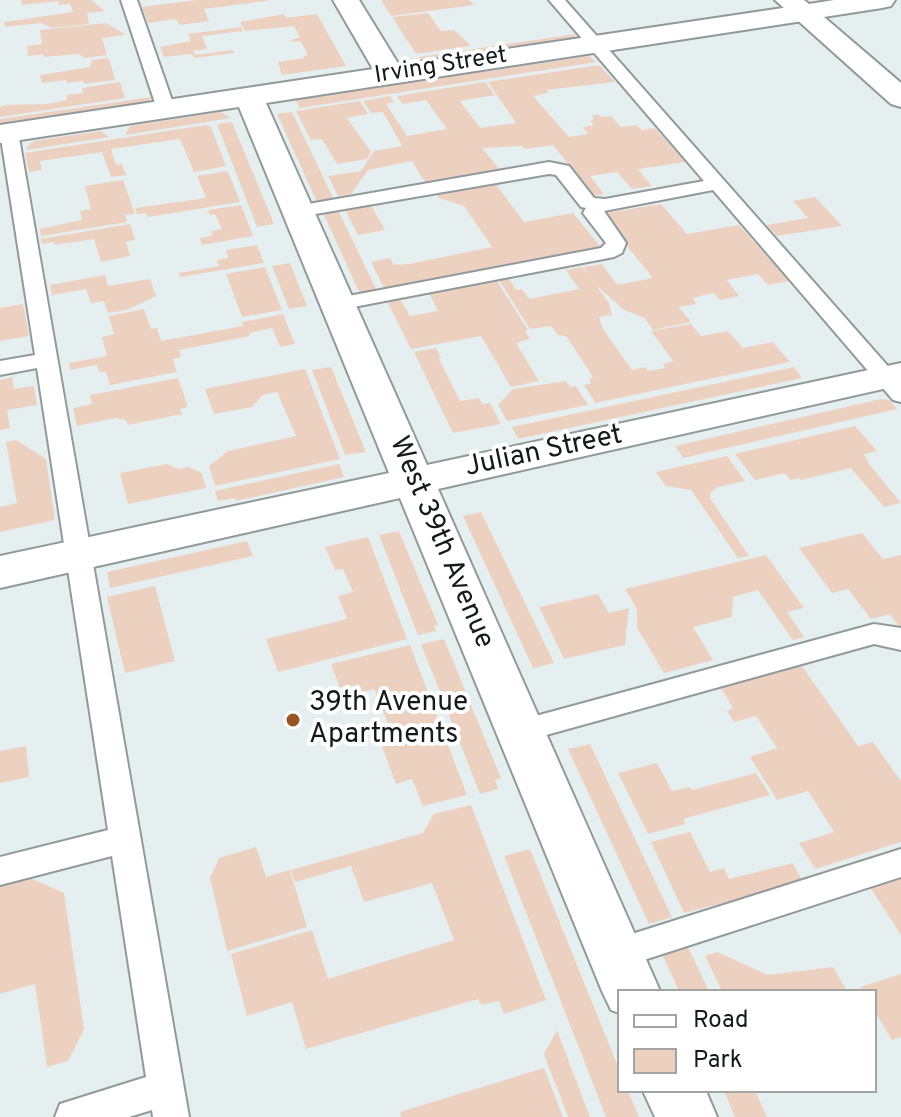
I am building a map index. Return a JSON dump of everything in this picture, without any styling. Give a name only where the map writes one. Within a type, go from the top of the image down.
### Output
[{"type":"street","points":[[346,0],[391,75]]},
{"type":"street","name":"Irving Street","points":[[5,133],[595,44],[796,6],[882,0]]},
{"type":"street","points":[[796,6],[901,98]]},
{"type":"street","name":"West 39th Avenue","points":[[249,96],[624,973]]},
{"type":"street","name":"Julian Street","points":[[0,572],[414,481],[896,382]]},
{"type":"street","points":[[675,1093],[686,1117]]},
{"type":"lane","points":[[129,0],[166,109]]},
{"type":"lane","points":[[557,0],[717,184],[896,382]]},
{"type":"lane","points":[[5,133],[47,360],[169,1102],[73,1117]]},
{"type":"lane","points":[[298,211],[549,168],[562,170],[585,201],[604,205],[717,184]]},
{"type":"lane","points":[[338,304],[607,253],[615,249],[616,243],[593,213],[604,205]]},
{"type":"lane","points":[[0,368],[47,360]]},
{"type":"lane","points":[[521,731],[874,634],[888,634],[901,640]]},
{"type":"lane","points":[[0,871],[126,839]]},
{"type":"lane","points":[[624,973],[901,863]]},
{"type":"green space","points":[[21,0],[91,0],[105,11],[87,13],[89,24],[52,28],[41,23],[5,27],[4,22],[73,12],[70,4],[59,5],[58,1],[22,5]]},
{"type":"green space","points":[[196,0],[272,0],[204,9],[209,21],[179,25],[176,19],[148,23],[142,7]]},
{"type":"green space","points":[[381,0],[469,0],[474,5],[391,16]]},
{"type":"green space","points":[[428,13],[441,31],[454,30],[471,46],[416,54],[392,17]]},
{"type":"green space","points":[[284,14],[286,18],[317,14],[346,66],[282,75],[278,62],[308,55],[301,42],[289,41],[300,37],[294,26],[245,31],[240,22]]},
{"type":"green space","points":[[106,23],[126,35],[102,38],[107,55],[85,58],[78,54],[28,56],[27,46],[42,44],[40,30]]},
{"type":"green space","points":[[241,27],[243,31],[202,36],[207,49],[193,51],[195,55],[233,50],[234,53],[194,58],[192,54],[164,57],[160,47],[191,41],[188,34]]},
{"type":"green space","points":[[576,34],[572,39],[422,61],[419,57]]},
{"type":"green space","points":[[589,56],[596,62],[300,108],[295,100]]},
{"type":"green space","points":[[109,58],[115,80],[84,84],[83,81],[67,83],[66,80],[42,83],[40,75],[90,67],[92,60]]},
{"type":"green space","points":[[599,65],[615,82],[546,90],[548,93],[533,96],[569,137],[588,134],[583,127],[594,125],[590,120],[594,119],[592,115],[611,116],[621,127],[637,125],[642,130],[655,128],[685,162],[638,169],[652,186],[632,189],[617,172],[590,176],[604,194],[594,196],[553,145],[525,149],[522,146],[482,148],[502,172],[427,185],[412,161],[368,170],[351,194],[338,196],[328,176],[361,171],[374,151],[402,146],[383,112],[371,113],[363,101],[390,96],[394,102],[386,104],[407,136],[447,129],[426,100],[402,104],[397,96],[485,82],[495,95],[460,101],[480,128],[516,123],[488,82]]},
{"type":"green space","points":[[120,82],[125,98],[0,117],[0,107],[5,105],[67,100],[66,95],[83,93],[82,88]]},
{"type":"green space","points":[[152,97],[148,102],[0,125],[0,119]]},
{"type":"green space","points":[[360,101],[368,114],[347,118],[371,152],[367,159],[337,164],[322,139],[311,140],[296,111]]},
{"type":"green space","points":[[221,112],[231,118],[125,135],[130,126]]},
{"type":"green space","points":[[292,112],[334,200],[316,200],[277,114]]},
{"type":"green space","points":[[232,122],[274,224],[257,227],[217,124]]},
{"type":"green space","points":[[206,125],[211,127],[226,166],[194,172],[180,139],[111,149],[116,165],[122,164],[126,175],[111,177],[102,152],[40,161],[42,170],[29,172],[25,153]]},
{"type":"green space","points":[[101,131],[109,137],[27,150],[34,141]]},
{"type":"green space","points":[[228,171],[240,202],[148,217],[145,213],[137,214],[135,208],[206,198],[197,176]]},
{"type":"green space","points":[[123,180],[135,214],[125,215],[127,222],[41,236],[40,229],[82,220],[80,211],[91,209],[85,186]]},
{"type":"green space","points":[[495,183],[524,222],[573,213],[603,250],[386,292],[371,262],[390,258],[394,265],[409,264],[492,247],[464,206],[439,198],[436,193]]},
{"type":"green space","points":[[815,197],[842,226],[777,236],[767,225],[808,218],[793,201]]},
{"type":"green space","points":[[370,204],[385,230],[358,235],[344,208]]},
{"type":"green space","points":[[661,204],[687,234],[739,225],[789,281],[768,285],[758,274],[727,280],[739,296],[720,300],[714,293],[693,298],[696,304],[679,307],[691,322],[653,330],[645,318],[624,310],[596,285],[609,303],[612,315],[599,317],[603,329],[632,370],[665,368],[663,364],[673,361],[651,331],[691,324],[701,336],[728,331],[743,348],[773,342],[790,362],[595,403],[584,385],[591,384],[589,379],[593,377],[566,336],[558,335],[551,326],[530,329],[499,280],[509,279],[516,290],[522,289],[529,299],[579,289],[566,270],[582,267],[589,275],[584,267],[602,264],[617,285],[653,278],[601,214]]},
{"type":"green space","points":[[241,205],[253,236],[202,245],[200,238],[212,236],[211,231],[222,229],[215,214],[210,215],[208,210]]},
{"type":"green space","points":[[338,210],[378,293],[366,295],[359,292],[324,215]]},
{"type":"green space","points":[[130,224],[135,240],[126,242],[130,256],[101,262],[94,239],[55,245],[54,242],[42,244],[41,239]]},
{"type":"green space","points":[[257,245],[264,263],[180,277],[179,273],[219,266],[217,260],[228,258],[226,250]]},
{"type":"green space","points":[[290,263],[307,306],[289,309],[272,266]]},
{"type":"green space","points":[[265,267],[282,310],[242,317],[226,274]]},
{"type":"green space","points":[[105,275],[108,286],[150,279],[156,296],[127,310],[108,313],[104,301],[91,303],[86,289],[52,295],[50,285]]},
{"type":"green space","points":[[497,281],[528,330],[525,331],[530,339],[516,343],[539,381],[511,387],[481,336],[411,349],[387,301],[400,299],[410,316],[438,311],[429,293]]},
{"type":"green space","points":[[23,304],[29,336],[0,341],[0,308]]},
{"type":"green space","points":[[144,309],[151,329],[157,328],[161,341],[243,326],[242,322],[283,314],[295,344],[280,347],[272,328],[249,333],[250,336],[179,350],[181,357],[173,359],[177,372],[110,385],[106,372],[99,372],[97,365],[70,370],[69,363],[107,356],[102,337],[114,334],[109,316]]},
{"type":"green space","points":[[436,348],[460,401],[479,398],[482,404],[490,403],[501,424],[453,433],[414,352]]},
{"type":"green space","points":[[331,367],[366,452],[345,455],[312,370]]},
{"type":"green space","points":[[794,367],[802,378],[518,439],[512,427]]},
{"type":"green space","points":[[305,369],[340,459],[215,486],[209,466],[228,451],[296,436],[277,392],[263,395],[252,407],[214,414],[205,389]]},
{"type":"green space","points":[[12,377],[14,389],[34,386],[37,405],[7,410],[10,428],[0,430],[0,380]]},
{"type":"green space","points":[[178,378],[188,407],[180,409],[182,414],[128,425],[126,420],[115,418],[77,426],[73,408],[92,404],[90,395]]},
{"type":"green space","points":[[566,381],[570,387],[576,386],[588,405],[507,421],[498,405],[513,389]]},
{"type":"green space","points":[[881,399],[889,400],[897,409],[683,458],[675,446]]},
{"type":"green space","points":[[855,426],[877,451],[864,454],[869,464],[901,503],[884,507],[851,468],[801,480],[790,480],[785,473],[755,480],[735,454]]},
{"type":"green space","points":[[16,440],[46,459],[55,520],[0,532],[0,507],[17,503],[6,442]]},
{"type":"green space","points":[[727,456],[745,481],[718,487],[711,492],[710,498],[749,556],[738,558],[691,490],[666,486],[656,472]]},
{"type":"green space","points":[[167,464],[202,473],[206,488],[128,504],[120,473]]},
{"type":"green space","points":[[339,464],[344,477],[236,501],[235,498],[218,501],[215,491]]},
{"type":"green space","points":[[481,512],[554,663],[533,668],[463,516]]},
{"type":"green space","points":[[399,531],[438,625],[434,626],[436,631],[418,635],[379,535]]},
{"type":"green space","points":[[862,533],[883,559],[901,555],[901,629],[890,614],[871,619],[848,589],[832,593],[799,548]]},
{"type":"green space","points":[[368,537],[407,639],[278,672],[266,639],[347,619],[338,596],[353,592],[343,569],[335,570],[325,547]]},
{"type":"green space","points":[[247,541],[253,556],[110,588],[107,572]]},
{"type":"green space","points":[[766,555],[804,608],[787,612],[804,637],[793,640],[758,590],[733,597],[732,617],[693,627],[713,660],[664,673],[637,628],[637,609],[625,589]]},
{"type":"green space","points":[[155,586],[175,661],[125,673],[107,597]]},
{"type":"green space","points":[[598,594],[609,613],[629,608],[625,645],[564,659],[539,607]]},
{"type":"green space","points":[[444,639],[501,778],[495,780],[498,789],[480,794],[421,644]]},
{"type":"green space","points":[[410,645],[467,795],[423,806],[412,779],[396,784],[382,747],[396,743],[374,689],[351,695],[348,686],[340,688],[331,664]]},
{"type":"green space","points":[[802,666],[858,746],[873,742],[901,781],[901,842],[815,869],[799,843],[834,832],[808,791],[777,800],[750,757],[777,748],[756,716],[734,722],[727,711],[733,708],[721,688]]},
{"type":"green space","points":[[590,744],[672,917],[649,924],[568,749]]},
{"type":"green space","points":[[26,746],[29,777],[0,783],[0,751]]},
{"type":"green space","points":[[657,763],[672,791],[690,787],[692,790],[756,773],[770,795],[683,819],[685,824],[648,834],[618,773]]},
{"type":"green space","points":[[471,805],[546,1000],[504,1014],[499,1001],[481,1005],[478,999],[306,1049],[292,1002],[247,1016],[231,954],[312,930],[328,979],[454,940],[432,883],[364,902],[351,866],[295,882],[291,870],[423,833],[434,814]]},
{"type":"green space","points":[[690,832],[710,872],[724,868],[729,879],[793,863],[803,882],[684,913],[651,842]]},
{"type":"green space","points":[[256,847],[266,877],[290,870],[307,927],[227,951],[210,878],[219,858]]},
{"type":"green space","points":[[530,849],[617,1064],[617,1093],[629,1093],[639,1117],[606,1117],[504,856]]},
{"type":"green space","points":[[25,876],[64,893],[84,1029],[68,1061],[47,1067],[35,984],[0,994],[0,883]]},
{"type":"green space","points":[[901,877],[901,935],[870,887]]},
{"type":"green space","points":[[687,945],[708,989],[678,989],[663,956],[668,950]]},
{"type":"green space","points":[[717,952],[768,975],[833,967],[846,989],[721,989],[705,956]]},
{"type":"green space","points":[[901,974],[901,1037],[892,1040],[877,1015],[877,989],[860,987]]},
{"type":"green space","points":[[557,1030],[590,1117],[568,1117],[544,1054]]},
{"type":"green space","points":[[544,1068],[563,1117],[401,1117],[400,1112]]},
{"type":"green space","points":[[725,1093],[756,1093],[767,1117],[735,1117]]},
{"type":"place","name":"39th Avenue Apartments","points":[[293,720]]}]
